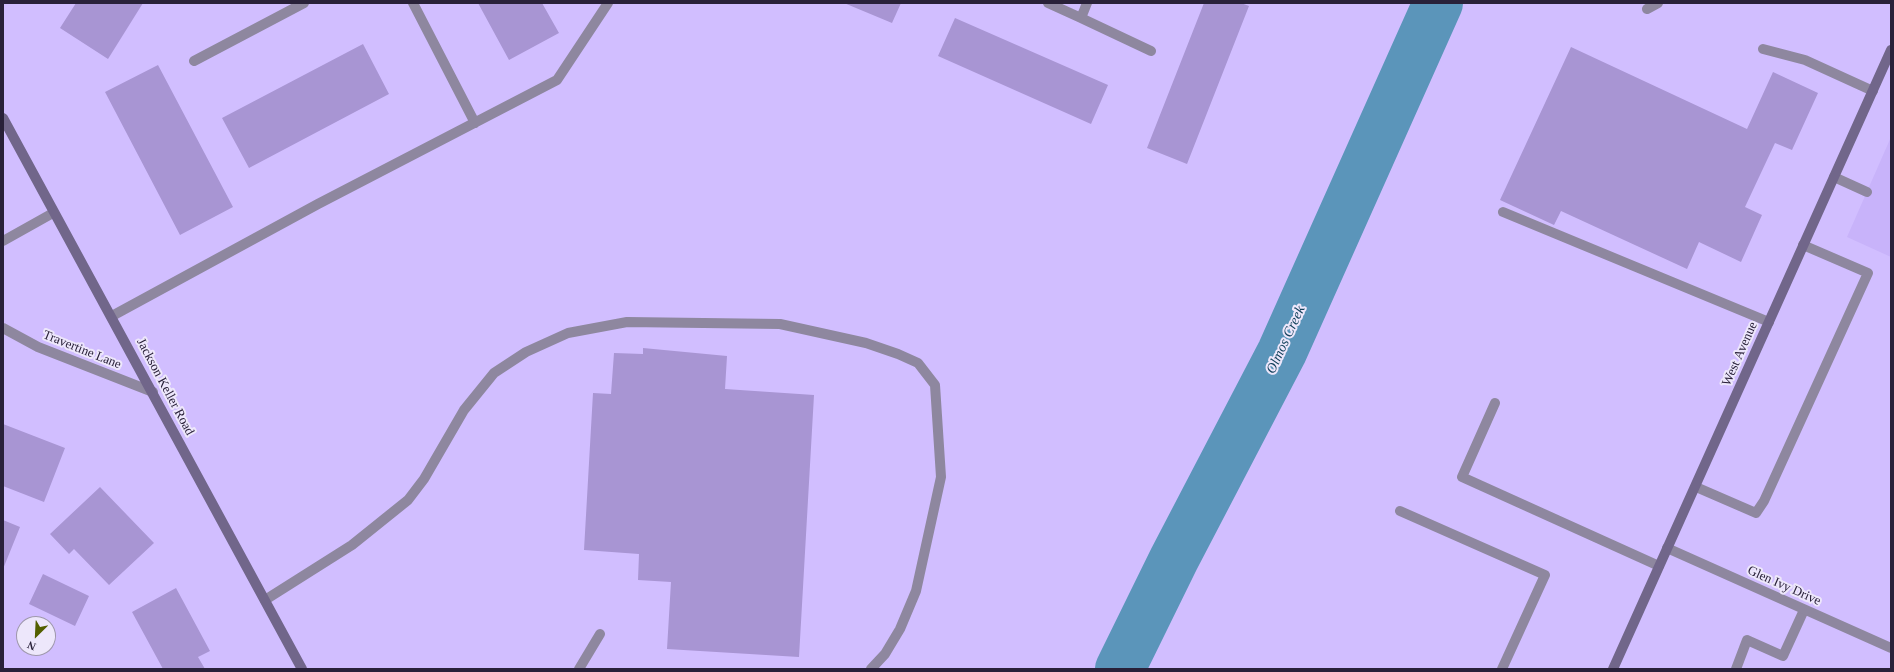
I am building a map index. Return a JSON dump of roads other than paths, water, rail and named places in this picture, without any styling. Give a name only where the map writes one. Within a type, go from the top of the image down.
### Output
[{"type":"main road","name":"West Avenue","points":[[1613,669],[1891,50]]},
{"type":"main road","name":"Jackson Keller Road","points":[[3,118],[53,213],[112,316],[302,669]]},
{"type":"street","points":[[194,62],[304,3]]},
{"type":"street","points":[[413,3],[475,123]]},
{"type":"street","points":[[112,316],[325,201],[557,80],[608,3]]},
{"type":"street","points":[[1048,3],[1151,51]]},
{"type":"street","points":[[1081,18],[1087,3]]},
{"type":"street","points":[[1647,9],[1658,3]]},
{"type":"street","points":[[1763,49],[1805,60],[1872,91]]},
{"type":"street","points":[[1834,177],[1867,192]]},
{"type":"street","points":[[1503,212],[1769,322]]},
{"type":"street","points":[[3,241],[53,213]]},
{"type":"street","points":[[1696,487],[1756,513],[1764,501],[1868,273],[1803,245]]},
{"type":"street","points":[[265,600],[352,545],[408,500],[424,478],[464,410],[494,373],[526,352],[568,333],[627,322],[780,324],[866,343],[898,354],[918,363],[935,385],[941,477],[916,591],[900,629],[885,654],[871,669]]},
{"type":"street","name":"Travertine Lane","points":[[3,328],[38,347],[153,392]]},
{"type":"street","points":[[1495,403],[1462,477],[1659,566]]},
{"type":"street","points":[[1400,511],[1545,574],[1502,669]]},
{"type":"street","name":"Glen Ivy Drive","points":[[1667,548],[1891,648]]},
{"type":"street","points":[[1736,669],[1747,640],[1783,656],[1804,610]]},
{"type":"street","points":[[579,669],[600,634]]},
{"type":"waterway","name":"Olmos Creek","points":[[1120,669],[1174,559],[1282,352],[1438,3]]}]
